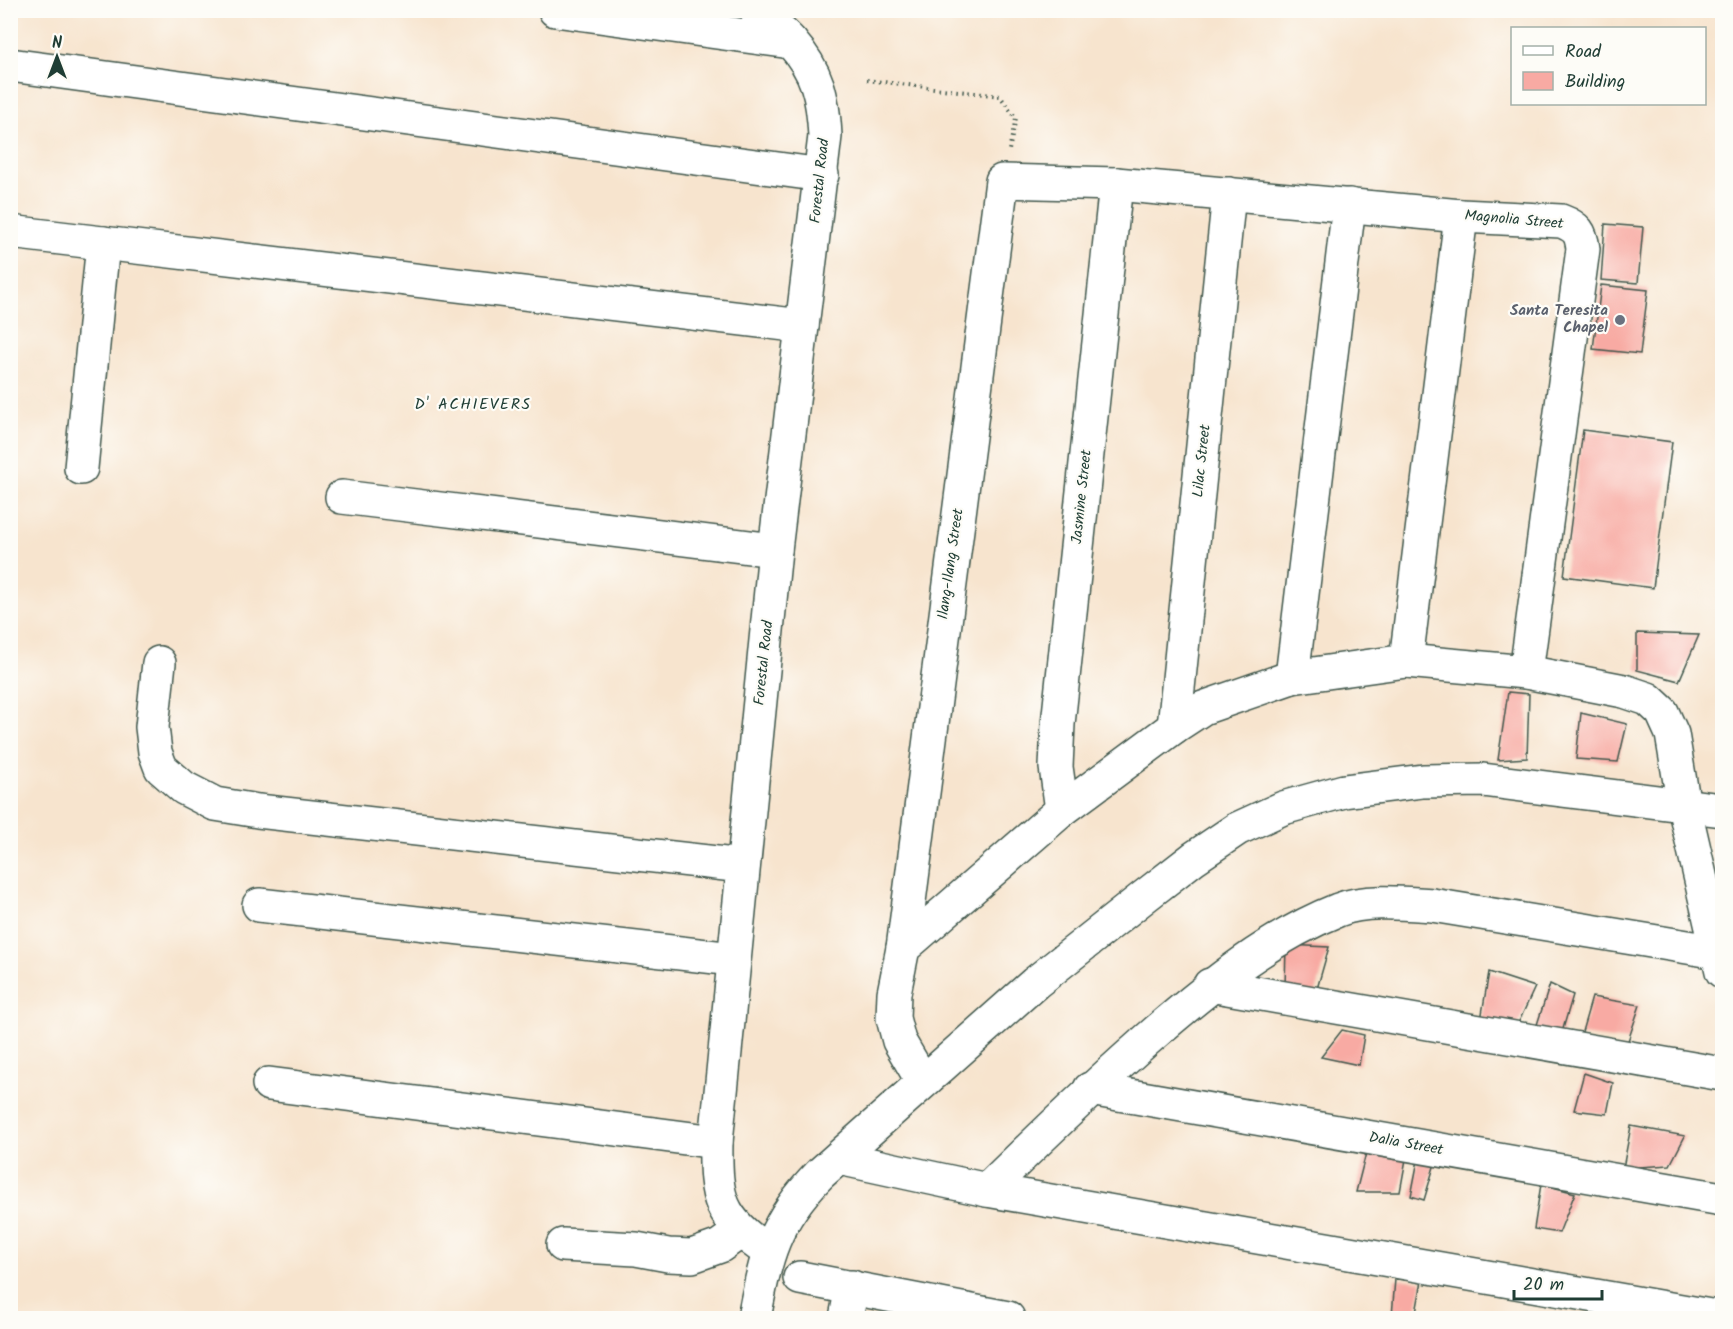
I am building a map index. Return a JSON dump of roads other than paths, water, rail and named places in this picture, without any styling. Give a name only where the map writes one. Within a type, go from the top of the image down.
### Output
[{"type":"street","points":[[555,10],[791,42]]},
{"type":"street","name":"Forestal Road","points":[[757,10],[791,42],[817,79],[824,107],[825,136],[775,550],[716,1142],[719,1198],[731,1222],[768,1251]]},
{"type":"street","points":[[10,65],[822,175]]},
{"type":"street","name":"Magnolia Street","points":[[1002,181],[1116,184],[1461,216],[1561,221],[1574,226],[1582,234],[1582,261],[1526,672]]},
{"type":"street","name":"Ilang-Ilang Street","points":[[923,1082],[899,1041],[893,1018],[894,993],[903,948],[1002,181]]},
{"type":"street","name":"Jasmine Street","points":[[1062,810],[1056,767],[1058,724],[1116,184]]},
{"type":"street","name":"Lilac Street","points":[[1174,727],[1229,194]]},
{"type":"street","points":[[1292,677],[1349,205]]},
{"type":"street","points":[[1406,661],[1461,216]]},
{"type":"street","points":[[10,232],[802,326]]},
{"type":"street","points":[[81,468],[103,243]]},
{"type":"street","points":[[342,497],[775,550]]},
{"type":"street","points":[[903,948],[1062,810],[1174,727],[1203,708],[1292,677],[1406,661],[1526,672],[1624,691],[1648,699],[1662,712],[1672,734],[1684,806],[1720,961],[1432,905],[1386,902],[1340,909],[1278,940],[1210,986],[1090,1089],[987,1190]]},
{"type":"street","points":[[159,663],[152,727],[155,752],[161,768],[184,788],[215,804],[258,811],[743,866]]},
{"type":"street","points":[[754,1318],[768,1251],[785,1216],[800,1194],[1035,983],[1194,858],[1237,829],[1283,808],[1344,791],[1423,781],[1483,780],[1722,810]]},
{"type":"street","points":[[259,905],[733,959]]},
{"type":"street","points":[[1210,986],[1722,1074]]},
{"type":"street","points":[[269,1084],[716,1142]]},
{"type":"street","name":"Dalia Street","points":[[1090,1089],[1722,1199]]},
{"type":"street","points":[[839,1158],[987,1190],[1722,1318]]},
{"type":"street","points":[[562,1245],[636,1249],[668,1255],[692,1256],[720,1246],[741,1231]]},
{"type":"street","points":[[800,1278],[849,1303],[1008,1318]]},
{"type":"place","name":"Santa Teresita Chapel","points":[[1620,320]]},
{"type":"district","name":"D' ACHIEVERS","points":[[473,404]]}]
